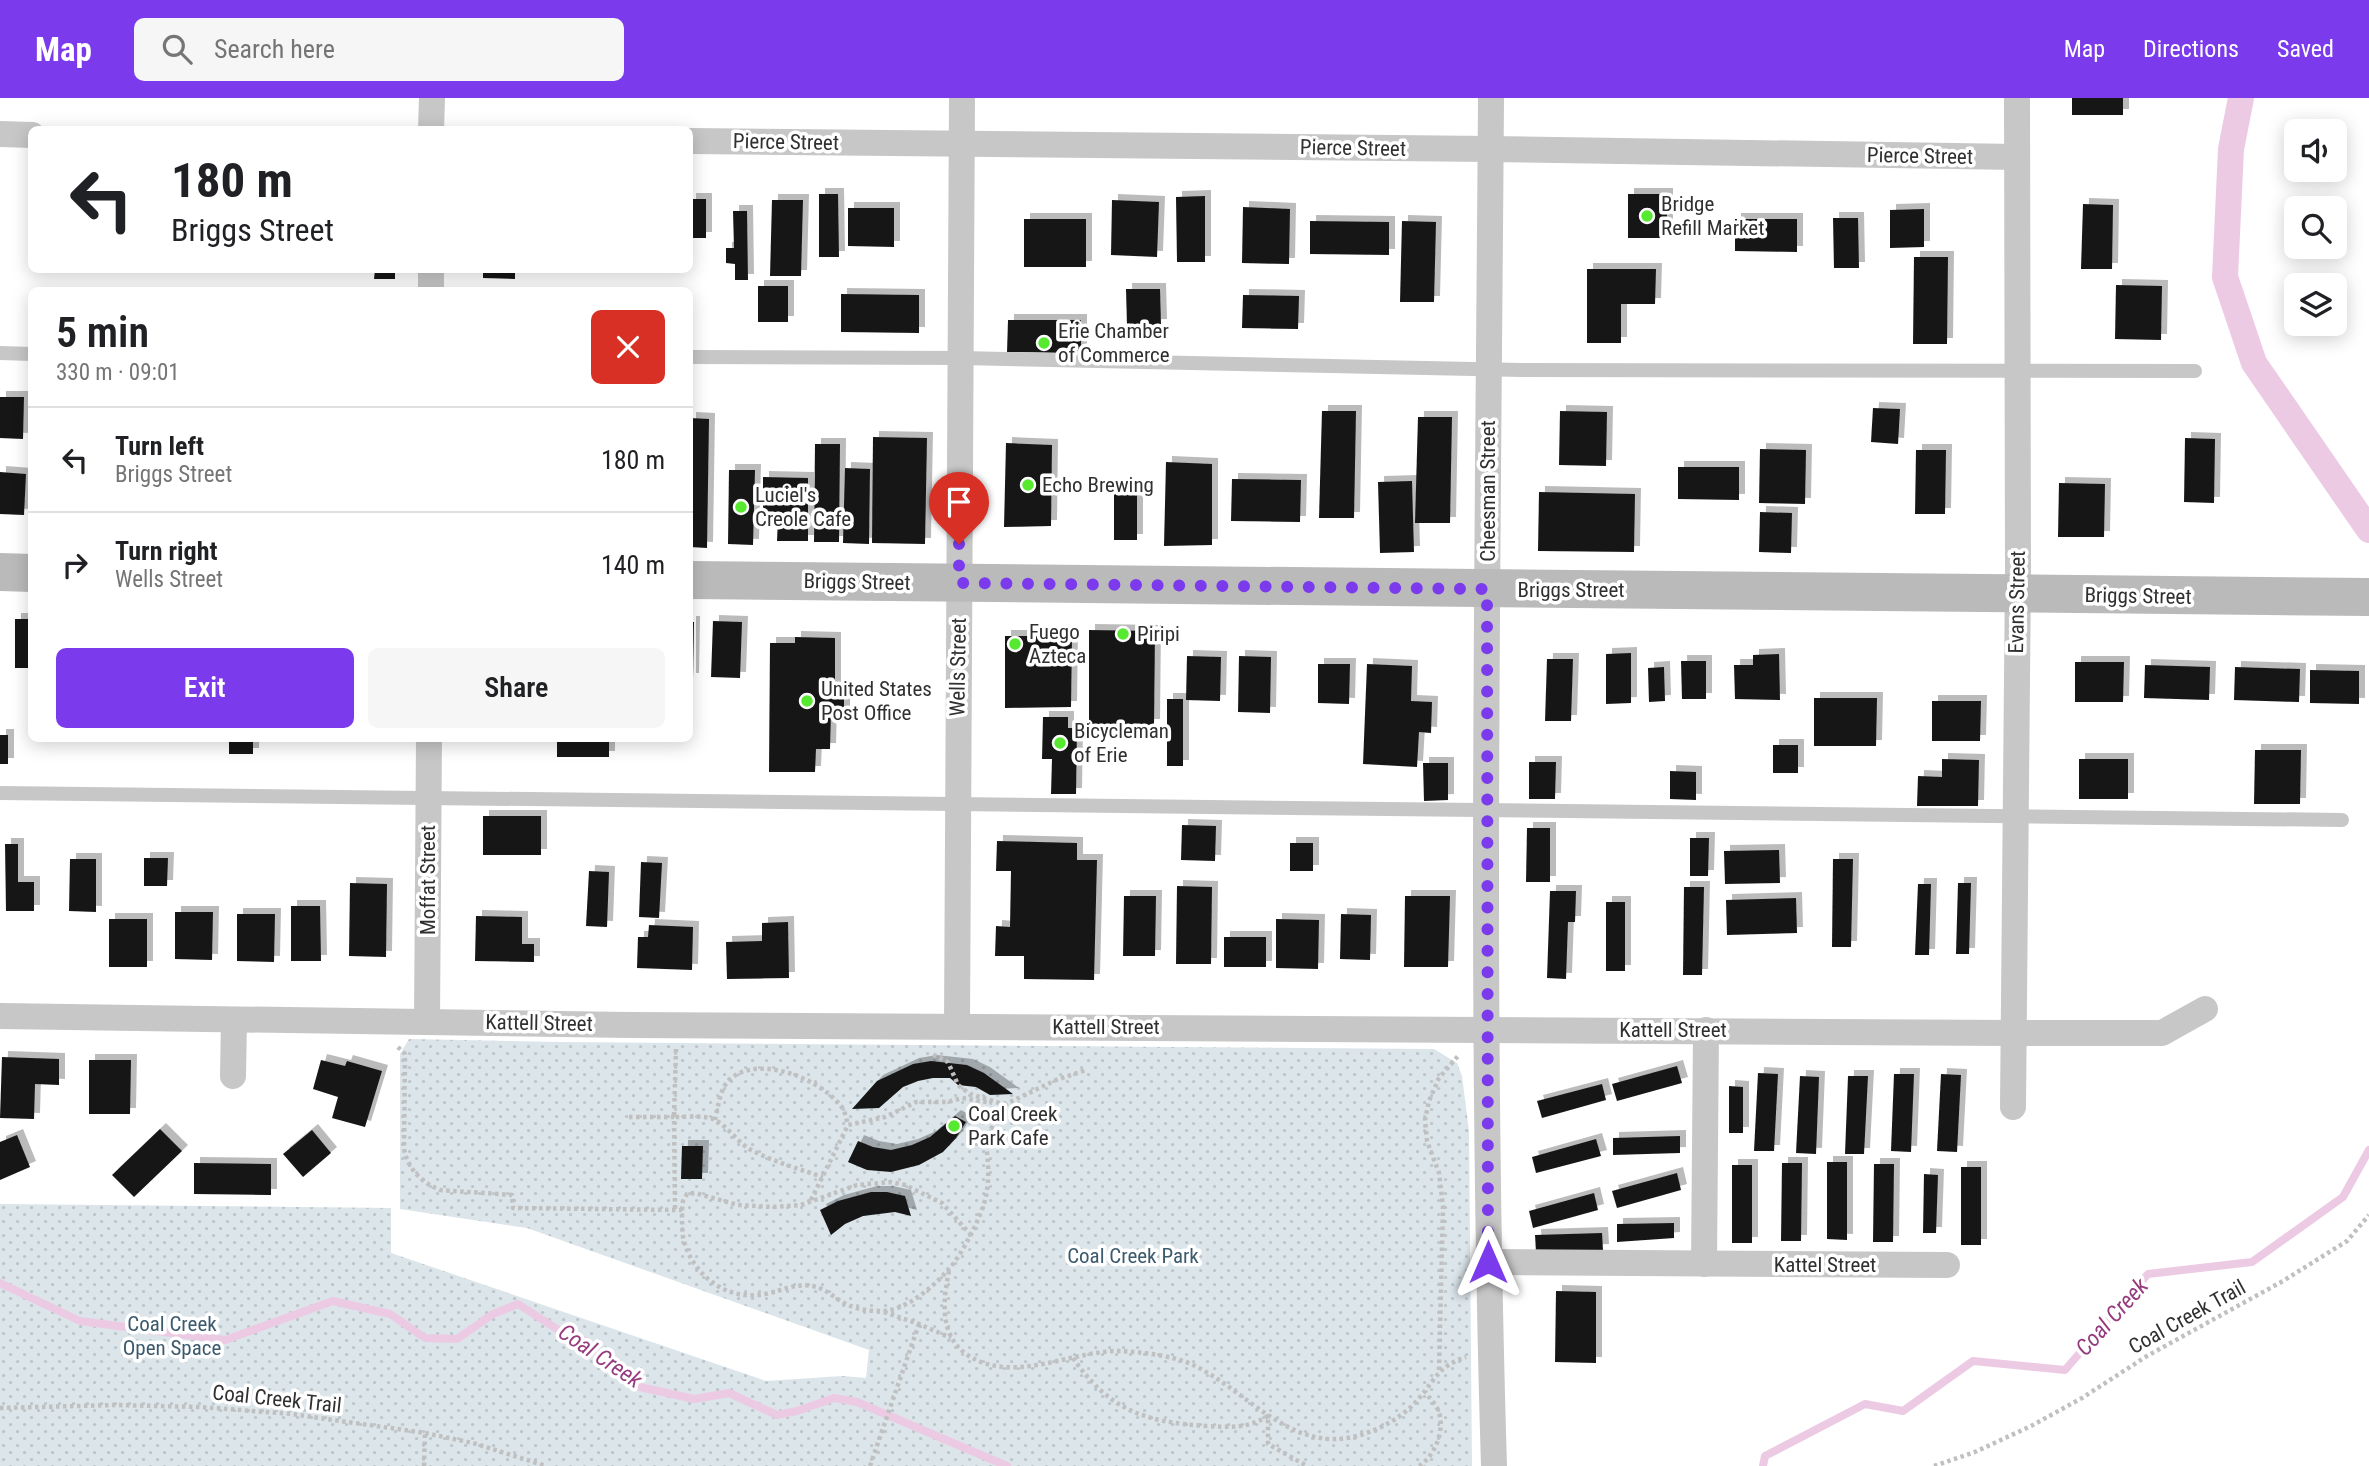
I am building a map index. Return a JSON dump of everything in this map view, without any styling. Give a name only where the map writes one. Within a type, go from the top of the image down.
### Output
[{"type":"street","points":[[431,126],[432,98]]},
{"type":"street","name":"Wells Street","points":[[957,1026],[956,804],[962,98]]},
{"type":"street","name":"Cheesman Street","points":[[1491,98],[1487,1029],[1488,1262],[1494,1466]]},
{"type":"street","name":"Evans Street","points":[[2012,1107],[2017,595],[2017,98]]},
{"type":"street","points":[[0,134],[28,135]]},
{"type":"street","name":"Pierce Street","points":[[693,141],[2017,157]]},
{"type":"street","points":[[0,572],[28,573]]},
{"type":"street","name":"Briggs Street","points":[[693,579],[2369,597]]},
{"type":"street","name":"Moffat Street","points":[[427,1021],[429,742]]},
{"type":"street","name":"Kattell Street","points":[[0,1016],[631,1025],[2012,1034],[2162,1033],[2205,1009]]},
{"type":"street","points":[[233,1076],[234,1020]]},
{"type":"street","points":[[1704,1264],[1706,1030]]},
{"type":"street","name":"Kattel Street","points":[[1488,1262],[1947,1265]]},
{"type":"lane","points":[[0,353],[28,354]]},
{"type":"lane","points":[[693,357],[960,358],[1489,369],[2195,371]]},
{"type":"lane","points":[[0,793],[2342,820]]},
{"type":"path","points":[[398,1021],[394,1042],[405,1054],[404,1149],[407,1161],[418,1177],[430,1185],[440,1190],[512,1195],[513,1208],[682,1210]]},
{"type":"path","points":[[675,1210],[676,1046]]},
{"type":"path","points":[[923,1049],[948,1062],[958,1085],[970,1094],[1006,1105]]},
{"type":"path","points":[[1439,1371],[1443,1206],[1439,1173],[1427,1141],[1425,1120],[1439,1077],[1458,1056]]},
{"type":"path","points":[[715,1120],[722,1091],[730,1079],[744,1072],[779,1069],[830,1094],[843,1107],[848,1125],[811,1200]]},
{"type":"path","points":[[1086,1070],[1056,1080],[1006,1105],[985,1138],[989,1167],[986,1196],[979,1219],[949,1270],[945,1291],[944,1321],[952,1339],[965,1353],[981,1362],[1004,1366],[1029,1366],[1093,1353],[1121,1351],[1153,1355],[1192,1364],[1287,1427],[1314,1436],[1345,1438],[1371,1432],[1409,1409],[1439,1371],[1450,1362],[1490,1348]]},
{"type":"path","points":[[848,1125],[885,1117],[900,1108],[931,1100],[948,1102],[962,1098],[1006,1105]]},
{"type":"path","points":[[629,1117],[700,1117],[715,1120],[740,1143],[761,1154],[823,1177]]},
{"type":"path","points":[[952,1339],[883,1312],[859,1309],[823,1289],[811,1286],[791,1286],[765,1295],[741,1295],[723,1290],[709,1282],[693,1262],[683,1237],[683,1201],[687,1194],[695,1193],[738,1205],[801,1205],[834,1191],[866,1183],[891,1182],[905,1185],[942,1203],[970,1234]]},
{"type":"path","name":"Coal Creek Trail","points":[[1934,1466],[1975,1452],[2082,1398],[2147,1356],[2283,1281],[2347,1241],[2369,1215]]},
{"type":"path","points":[[883,1312],[900,1307],[917,1297],[949,1270]]},
{"type":"path","points":[[870,1466],[919,1324]]},
{"type":"path","points":[[1073,1358],[1088,1380],[1105,1396],[1148,1418],[1179,1424],[1240,1428],[1268,1416]]},
{"type":"path","points":[[1419,1466],[1427,1461],[1436,1445],[1440,1428],[1438,1411],[1425,1390]]},
{"type":"path","name":"Coal Creek Trail","points":[[0,1408],[115,1405],[201,1407],[292,1414],[425,1433],[473,1443],[546,1466]]},
{"type":"path","points":[[1268,1416],[1268,1444],[1292,1460],[1307,1466]]},
{"type":"path","points":[[424,1466],[425,1433]]},
{"type":"green space","name":"Coal Creek Park","points":[[409,1039],[1434,1049],[1457,1063],[1462,1076],[1469,1131],[1472,1466],[0,1466],[0,1204],[391,1208],[391,1253],[766,1381],[843,1376],[866,1378],[869,1350],[527,1228],[400,1209],[400,1054]]},
{"type":"building","points":[[2072,98],[2123,98],[2123,115],[2072,115]]},
{"type":"building","points":[[819,194],[838,194],[839,257],[819,257]]},
{"type":"building","name":"Bridge Refill Market","points":[[1628,194],[1667,194],[1667,238],[1628,238]]},
{"type":"building","points":[[1205,196],[1205,262],[1177,262],[1176,197]]},
{"type":"building","points":[[693,199],[706,199],[706,238],[693,238]]},
{"type":"building","points":[[772,200],[803,200],[801,276],[770,276]]},
{"type":"building","points":[[1112,200],[1159,202],[1157,257],[1111,255]]},
{"type":"building","points":[[2083,204],[2113,205],[2112,269],[2081,269]]},
{"type":"building","points":[[1243,207],[1290,209],[1289,264],[1242,263]]},
{"type":"building","points":[[848,208],[894,208],[894,247],[848,246]]},
{"type":"building","points":[[1924,209],[1924,247],[1890,248],[1890,210]]},
{"type":"building","points":[[733,211],[747,211],[748,280],[735,280],[735,264],[726,263],[726,248],[734,248]]},
{"type":"building","points":[[1833,218],[1858,218],[1859,268],[1834,268]]},
{"type":"building","points":[[1024,219],[1086,219],[1086,267],[1024,267]]},
{"type":"building","points":[[1735,219],[1797,219],[1797,252],[1735,251]]},
{"type":"building","points":[[1310,221],[1389,222],[1389,255],[1310,254]]},
{"type":"building","points":[[1402,221],[1436,222],[1434,302],[1400,302]]},
{"type":"building","points":[[1914,257],[1948,257],[1947,344],[1913,344]]},
{"type":"building","points":[[1587,269],[1656,269],[1655,304],[1621,304],[1621,343],[1587,343]]},
{"type":"building","points":[[375,273],[395,273],[395,279],[374,279]]},
{"type":"building","points":[[483,273],[515,273],[515,279],[483,278]]},
{"type":"building","points":[[2116,285],[2162,286],[2161,340],[2115,339]]},
{"type":"building","points":[[758,286],[788,286],[788,322],[758,322]]},
{"type":"building","points":[[1126,289],[1160,289],[1161,325],[1127,326]]},
{"type":"building","points":[[841,294],[919,295],[919,333],[841,332]]},
{"type":"building","points":[[1243,295],[1299,296],[1298,329],[1242,328]]},
{"type":"building","name":"Erie Chamber of Commerce","points":[[1008,320],[1081,320],[1081,353],[1007,352]]},
{"type":"building","points":[[0,397],[24,397],[23,439],[0,438]]},
{"type":"building","points":[[1873,408],[1900,409],[1898,444],[1871,442]]},
{"type":"building","points":[[1322,411],[1356,411],[1354,518],[1319,518]]},
{"type":"building","points":[[1560,411],[1607,412],[1606,466],[1559,465]]},
{"type":"building","points":[[1418,417],[1452,417],[1450,523],[1415,523]]},
{"type":"building","points":[[693,418],[709,419],[707,548],[693,547]]},
{"type":"building","points":[[873,437],[927,438],[925,544],[872,543]]},
{"type":"building","points":[[2185,438],[2215,439],[2214,503],[2184,502]]},
{"type":"building","name":"Echo Brewing","points":[[1006,443],[1052,445],[1051,526],[1004,527]]},
{"type":"building","points":[[815,444],[840,444],[839,542],[814,542]]},
{"type":"building","points":[[1760,449],[1806,450],[1805,504],[1759,503]]},
{"type":"building","points":[[1916,450],[1946,450],[1945,514],[1915,514]]},
{"type":"building","points":[[1166,462],[1212,464],[1212,545],[1164,546]]},
{"type":"building","points":[[1678,467],[1739,467],[1739,500],[1678,499]]},
{"type":"building","points":[[845,468],[870,469],[869,544],[843,543]]},
{"type":"building","name":"Luciel's Creole Cafe","points":[[729,470],[755,470],[753,545],[728,544]]},
{"type":"building","points":[[0,472],[26,474],[24,515],[0,514]]},
{"type":"building","points":[[763,477],[808,478],[808,541],[777,541],[778,518],[763,518]]},
{"type":"building","points":[[1232,479],[1301,480],[1300,522],[1231,521]]},
{"type":"building","points":[[1412,481],[1414,552],[1380,553],[1378,482]]},
{"type":"building","points":[[2059,483],[2105,484],[2104,537],[2058,537]]},
{"type":"building","points":[[1539,492],[1635,494],[1634,552],[1538,551]]},
{"type":"building","points":[[1114,493],[1137,493],[1137,540],[1114,540]]},
{"type":"building","points":[[1760,512],[1792,513],[1791,553],[1759,552]]},
{"type":"building","points":[[15,619],[28,619],[28,668],[15,668]]},
{"type":"building","points":[[713,621],[742,622],[740,678],[711,677]]},
{"type":"building","points":[[1089,630],[1155,631],[1154,725],[1089,725]]},
{"type":"building","points":[[1005,636],[1072,636],[1071,707],[1005,708]]},
{"type":"building","name":"United States Post Office","points":[[795,637],[835,638],[835,690],[844,690],[844,712],[831,712],[830,749],[816,749],[815,772],[769,772],[770,643],[795,643]]},
{"type":"building","points":[[1631,653],[1631,703],[1606,704],[1606,654]]},
{"type":"building","points":[[1779,654],[1780,700],[1735,699],[1734,665],[1753,665],[1753,655]]},
{"type":"building","points":[[1187,656],[1221,657],[1220,701],[1186,700]]},
{"type":"building","points":[[1239,656],[1271,657],[1270,713],[1238,712]]},
{"type":"building","points":[[1547,659],[1573,659],[1571,721],[1545,721]]},
{"type":"building","points":[[1681,661],[1706,661],[1706,699],[1682,699]]},
{"type":"building","points":[[2075,662],[2124,662],[2123,702],[2075,702]]},
{"type":"building","points":[[1318,664],[1350,664],[1349,704],[1318,703]]},
{"type":"building","points":[[1367,664],[1412,666],[1411,701],[1432,702],[1431,733],[1419,732],[1417,767],[1363,764]]},
{"type":"building","points":[[2145,665],[2210,667],[2209,700],[2144,698]]},
{"type":"building","points":[[1664,667],[1665,701],[1649,702],[1648,668]]},
{"type":"building","points":[[2235,667],[2300,669],[2299,702],[2234,700]]},
{"type":"building","points":[[2310,670],[2359,671],[2359,704],[2310,703]]},
{"type":"building","points":[[1814,698],[1877,698],[1876,746],[1814,746]]},
{"type":"building","points":[[1167,699],[1183,699],[1183,766],[1167,766]]},
{"type":"building","points":[[1932,701],[1981,701],[1980,741],[1932,741]]},
{"type":"building","name":"Bicycleman of Erie","points":[[1043,717],[1068,717],[1068,728],[1077,728],[1076,794],[1051,794],[1052,759],[1042,759]]},
{"type":"building","points":[[0,735],[8,735],[8,764],[0,764]]},
{"type":"building","points":[[229,742],[253,742],[253,754],[229,754]]},
{"type":"building","points":[[557,742],[609,742],[609,757],[557,757]]},
{"type":"building","points":[[1773,745],[1798,745],[1798,773],[1773,773]]},
{"type":"building","points":[[2255,750],[2301,750],[2300,804],[2254,804]]},
{"type":"building","points":[[1942,759],[1979,760],[1978,806],[1917,806],[1918,776],[1942,777]]},
{"type":"building","points":[[2079,759],[2128,759],[2128,799],[2079,799]]},
{"type":"building","points":[[1529,762],[1556,762],[1555,799],[1529,799]]},
{"type":"building","points":[[1423,763],[1448,763],[1448,800],[1424,801]]},
{"type":"building","points":[[1670,771],[1696,772],[1696,800],[1670,799]]},
{"type":"building","points":[[483,816],[541,816],[541,855],[483,855]]},
{"type":"building","points":[[1182,825],[1216,826],[1215,861],[1181,860]]},
{"type":"building","points":[[1527,828],[1550,828],[1550,882],[1526,882]]},
{"type":"building","points":[[1690,838],[1709,838],[1708,876],[1690,876]]},
{"type":"building","points":[[997,841],[1077,843],[1077,860],[1097,860],[1094,980],[1024,979],[1024,956],[995,956],[996,926],[1010,927],[1011,871],[996,871]]},
{"type":"building","points":[[1290,843],[1313,843],[1313,871],[1290,871]]},
{"type":"building","points":[[5,844],[18,844],[18,882],[34,882],[34,911],[6,911]]},
{"type":"building","points":[[1779,850],[1780,883],[1725,884],[1724,851]]},
{"type":"building","points":[[144,858],[168,858],[167,886],[144,886]]},
{"type":"building","points":[[70,859],[96,859],[96,912],[69,911]]},
{"type":"building","points":[[1833,859],[1853,859],[1851,947],[1832,947]]},
{"type":"building","points":[[641,862],[662,863],[659,918],[639,917]]},
{"type":"building","points":[[589,871],[609,872],[607,927],[586,926]]},
{"type":"building","points":[[350,883],[387,884],[386,957],[349,956]]},
{"type":"building","points":[[1958,883],[1971,883],[1969,954],[1956,954]]},
{"type":"building","points":[[1918,884],[1931,884],[1929,955],[1915,955]]},
{"type":"building","points":[[1177,886],[1212,887],[1211,964],[1176,964]]},
{"type":"building","points":[[1684,887],[1704,887],[1702,975],[1683,975]]},
{"type":"building","points":[[1550,891],[1576,891],[1575,922],[1568,922],[1566,979],[1547,978]]},
{"type":"building","points":[[1124,896],[1156,896],[1155,956],[1123,956]]},
{"type":"building","points":[[1405,896],[1450,896],[1448,967],[1404,967]]},
{"type":"building","points":[[1796,898],[1797,933],[1727,935],[1726,900]]},
{"type":"building","points":[[1606,902],[1625,902],[1625,971],[1606,971]]},
{"type":"building","points":[[291,906],[320,906],[321,961],[291,961]]},
{"type":"building","points":[[175,912],[213,912],[212,960],[175,959]]},
{"type":"building","points":[[237,914],[275,914],[274,962],[237,961]]},
{"type":"building","points":[[1341,914],[1371,915],[1370,960],[1340,959]]},
{"type":"building","points":[[476,916],[522,917],[522,944],[534,944],[534,962],[475,961]]},
{"type":"building","points":[[109,919],[147,919],[147,967],[109,967]]},
{"type":"building","points":[[1276,919],[1319,920],[1318,969],[1276,968]]},
{"type":"building","points":[[788,922],[789,978],[727,979],[726,942],[762,941],[762,923]]},
{"type":"building","points":[[649,925],[693,927],[692,970],[637,968],[638,937],[648,937]]},
{"type":"building","points":[[1224,937],[1266,937],[1266,967],[1224,967]]},
{"type":"building","points":[[2,1057],[59,1059],[59,1085],[35,1084],[34,1119],[0,1118]]},
{"type":"building","points":[[89,1060],[131,1060],[130,1114],[89,1114]]},
{"type":"building","points":[[321,1060],[345,1066],[347,1061],[382,1071],[365,1127],[332,1118],[338,1097],[313,1089]]},
{"type":"building","points":[[931,1061],[967,1065],[984,1073],[1013,1094],[990,1095],[976,1087],[958,1085],[950,1078],[933,1078],[903,1087],[879,1108],[852,1109],[877,1081],[913,1064]]},
{"type":"building","points":[[1677,1066],[1682,1083],[1617,1101],[1612,1084]]},
{"type":"building","points":[[1758,1073],[1778,1074],[1774,1151],[1754,1151]]},
{"type":"building","points":[[1894,1074],[1914,1074],[1911,1152],[1891,1151]]},
{"type":"building","points":[[1941,1074],[1961,1075],[1957,1152],[1937,1151]]},
{"type":"building","points":[[1800,1076],[1819,1077],[1816,1154],[1796,1153]]},
{"type":"building","points":[[1848,1076],[1868,1076],[1864,1154],[1845,1154]]},
{"type":"building","points":[[1602,1084],[1606,1100],[1542,1118],[1537,1101]]},
{"type":"building","points":[[1729,1086],[1743,1087],[1743,1133],[1729,1133]]},
{"type":"building","points":[[955,1116],[966,1122],[956,1138],[943,1152],[919,1165],[891,1172],[867,1170],[848,1162],[858,1141],[891,1150],[912,1145],[930,1137]]},
{"type":"building","points":[[160,1129],[182,1151],[134,1197],[112,1175]]},
{"type":"building","points":[[312,1130],[331,1153],[303,1177],[283,1154]]},
{"type":"building","points":[[17,1135],[30,1167],[0,1180],[0,1142]]},
{"type":"building","points":[[1680,1136],[1680,1153],[1613,1155],[1613,1138]]},
{"type":"building","points":[[1596,1139],[1601,1156],[1536,1173],[1532,1157]]},
{"type":"building","points":[[682,1146],[703,1146],[702,1179],[681,1179]]},
{"type":"building","points":[[1827,1162],[1847,1162],[1847,1240],[1827,1239]]},
{"type":"building","points":[[194,1163],[271,1164],[271,1195],[194,1194]]},
{"type":"building","points":[[1782,1163],[1802,1163],[1801,1241],[1781,1241]]},
{"type":"building","points":[[1874,1164],[1894,1164],[1893,1242],[1873,1242]]},
{"type":"building","points":[[1732,1165],[1752,1165],[1752,1243],[1732,1243]]},
{"type":"building","points":[[1961,1167],[1981,1167],[1981,1245],[1961,1245]]},
{"type":"building","points":[[1677,1173],[1681,1190],[1617,1208],[1612,1191]]},
{"type":"building","points":[[1924,1174],[1938,1175],[1936,1233],[1923,1233]]},
{"type":"building","points":[[871,1192],[905,1196],[911,1216],[895,1212],[863,1216],[845,1224],[831,1235],[820,1210],[838,1201]]},
{"type":"building","points":[[1594,1193],[1598,1210],[1533,1228],[1529,1211]]},
{"type":"building","points":[[1674,1223],[1674,1238],[1617,1242],[1617,1224]]},
{"type":"building","points":[[1602,1233],[1603,1250],[1536,1252],[1535,1235]]},
{"type":"building","points":[[1556,1291],[1596,1292],[1596,1363],[1555,1362]]},
{"type":"waterway","points":[[2241,98],[2231,149],[2225,277],[2254,363],[2369,530]]},
{"type":"waterway","name":"Coal Creek","points":[[1763,1466],[1765,1456],[1865,1404],[1903,1411],[1973,1361],[2065,1370],[2148,1274],[2252,1262],[2343,1197],[2369,1150]]},
{"type":"waterway","name":"Coal Creek","points":[[0,1283],[80,1321],[225,1340],[333,1301],[390,1314],[425,1338],[457,1339],[493,1314],[518,1304],[557,1329],[587,1342],[609,1365],[640,1387],[694,1399],[729,1393],[777,1415],[834,1398],[857,1402],[1007,1466]]},
{"type":"place","name":"Bridge Refill Market","points":[[1647,216]]},
{"type":"place","name":"Erie Chamber of Commerce","points":[[1044,343]]},
{"type":"place","name":"Echo Brewing","points":[[1028,485]]},
{"type":"place","name":"Luciel's Creole Cafe","points":[[741,507]]},
{"type":"place","name":"Piripi","points":[[1123,634]]},
{"type":"place","name":"Fuego Azteca","points":[[1015,644]]},
{"type":"place","name":"United States Post Office","points":[[807,701]]},
{"type":"place","name":"Bicycleman of Erie","points":[[1060,743]]},
{"type":"place","name":"Coal Creek Park Cafe","points":[[954,1126]]},
{"type":"route","points":[[959,544],[959,583],[1487,589],[1488,1262]]},
{"type":"park label","name":"Coal Creek Open Space","points":[[172,1336]]}]
